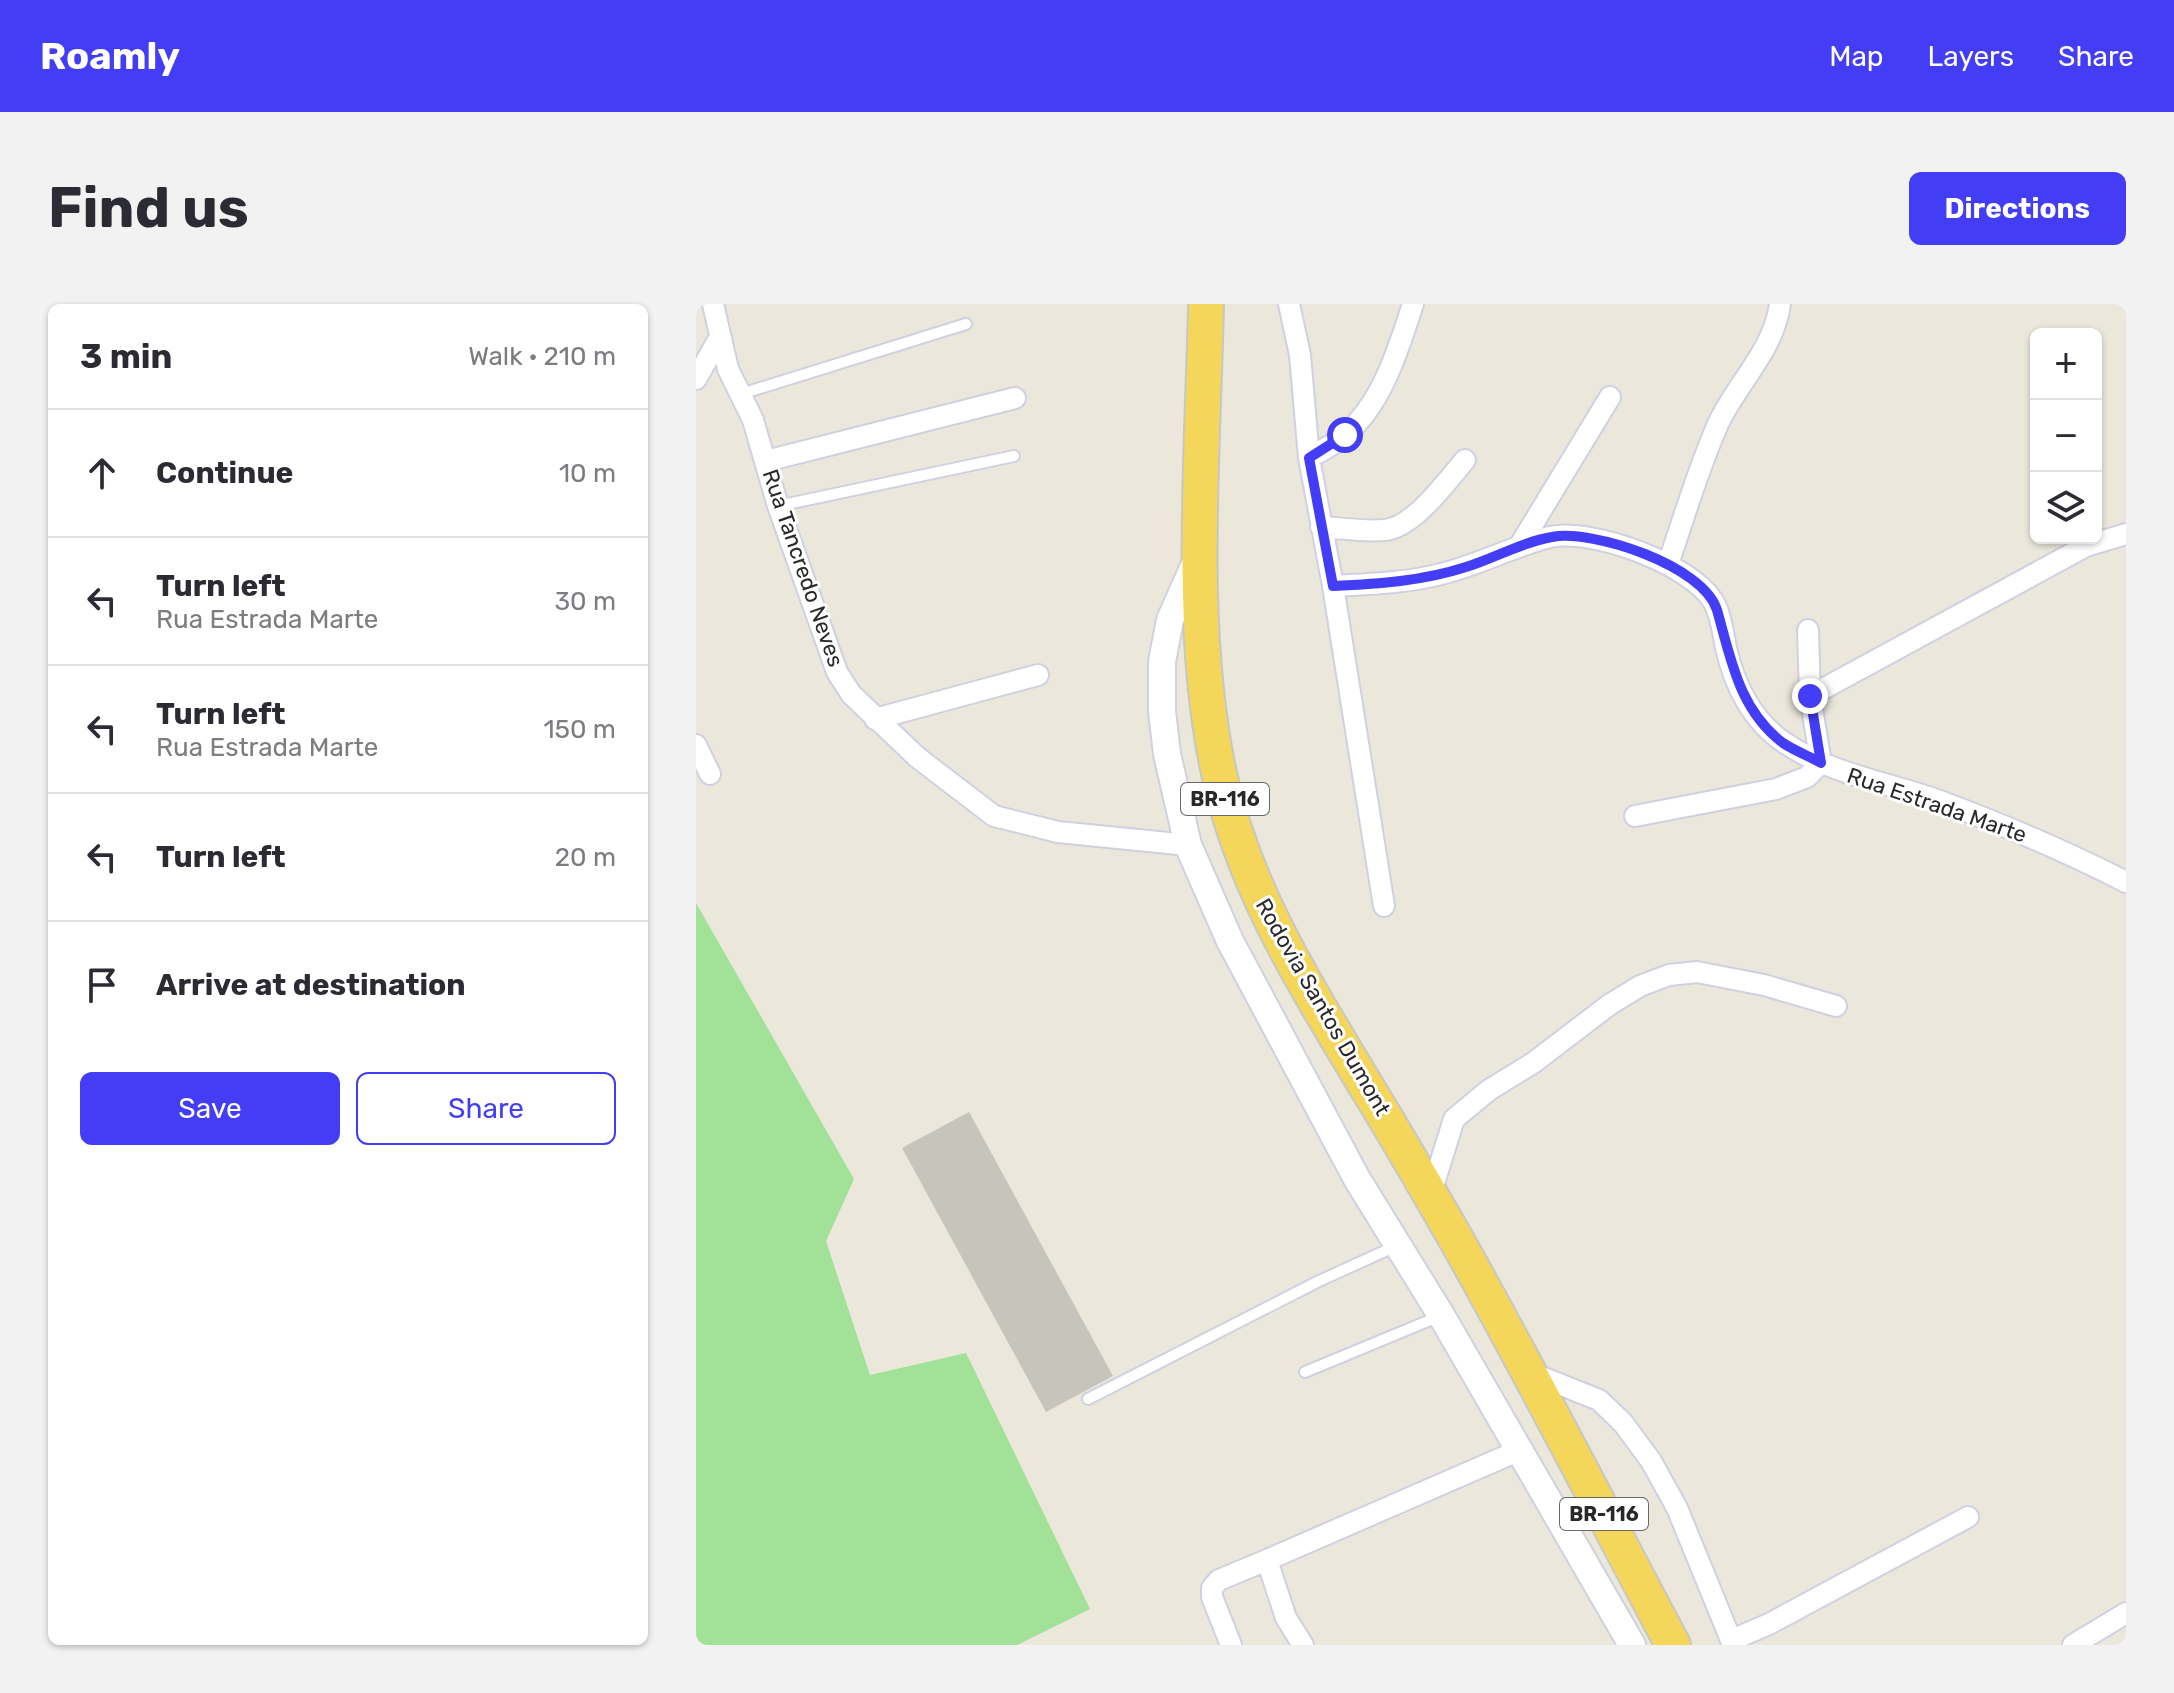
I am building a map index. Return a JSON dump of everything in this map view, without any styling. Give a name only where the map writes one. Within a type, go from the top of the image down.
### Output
[{"type":"highway","name":"Rodovia Santos Dumont","points":[[1206,304],[1201,551],[1206,689],[1220,777],[1236,841],[1259,899],[1305,985],[1455,1238],[1673,1645]]},
{"type":"street","name":"Rua Tancredo Neves","points":[[713,304],[728,369],[741,394],[766,461],[778,506],[837,672],[851,694],[917,757],[994,816],[1058,832],[1188,845]]},
{"type":"street","points":[[1289,304],[1300,355],[1309,458],[1333,586],[1384,906]]},
{"type":"street","points":[[1309,458],[1345,435],[1369,407],[1395,357],[1413,304]]},
{"type":"street","points":[[1668,564],[1719,424],[1770,341],[1780,304]]},
{"type":"street","points":[[696,379],[720,337]]},
{"type":"street","points":[[1520,545],[1610,397]]},
{"type":"street","points":[[766,461],[1015,398]]},
{"type":"street","points":[[1321,527],[1386,530],[1401,525],[1426,504],[1465,460]]},
{"type":"street","points":[[1810,696],[2086,546],[2126,534]]},
{"type":"street","name":"Rua Estrada Marte","points":[[1333,586],[1440,575],[1520,545],[1554,536],[1580,537],[1650,554],[1705,590],[1715,603],[1728,658],[1747,704],[1784,743],[1841,772],[1936,800],[2069,854],[2126,882]]},
{"type":"street","points":[[1201,551],[1170,620],[1162,662],[1162,711],[1167,754],[1188,845],[1230,941],[1357,1179],[1441,1315],[1632,1645]]},
{"type":"street","points":[[1635,816],[1785,786],[1807,777],[1821,763],[1810,696],[1808,630]]},
{"type":"street","points":[[875,719],[1038,675]]},
{"type":"street","points":[[696,745],[710,774]]},
{"type":"street","points":[[1430,1196],[1454,1119],[1489,1090],[1533,1063],[1609,1005],[1640,986],[1669,975],[1697,972],[1764,985],[1836,1006]]},
{"type":"street","points":[[1455,1238],[1534,1374],[1599,1400],[1623,1423],[1651,1461],[1677,1508],[1732,1642],[1968,1517]]},
{"type":"street","points":[[1231,1645],[1212,1597],[1212,1588],[1219,1580],[1520,1450]]},
{"type":"street","points":[[1267,1560],[1286,1618],[1303,1645]]},
{"type":"street","points":[[2073,1645],[2126,1613]]},
{"type":"lane","points":[[741,394],[966,324]]},
{"type":"lane","points":[[778,506],[1014,456]]},
{"type":"lane","points":[[1088,1399],[1317,1282],[1398,1245]]},
{"type":"lane","points":[[1305,1372],[1441,1315]]},
{"type":"green space","points":[[696,903],[854,1179],[826,1241],[870,1375],[966,1353],[1090,1609],[1017,1645],[696,1645]]},
{"type":"building","points":[[969,1112],[1113,1376],[1046,1412],[902,1148]]},
{"type":"route","points":[[1345,435],[1309,458],[1333,586],[1440,575],[1520,545],[1554,536],[1605,541],[1650,554],[1705,590],[1715,603],[1728,658],[1747,704],[1784,743],[1821,763],[1810,696]]}]
